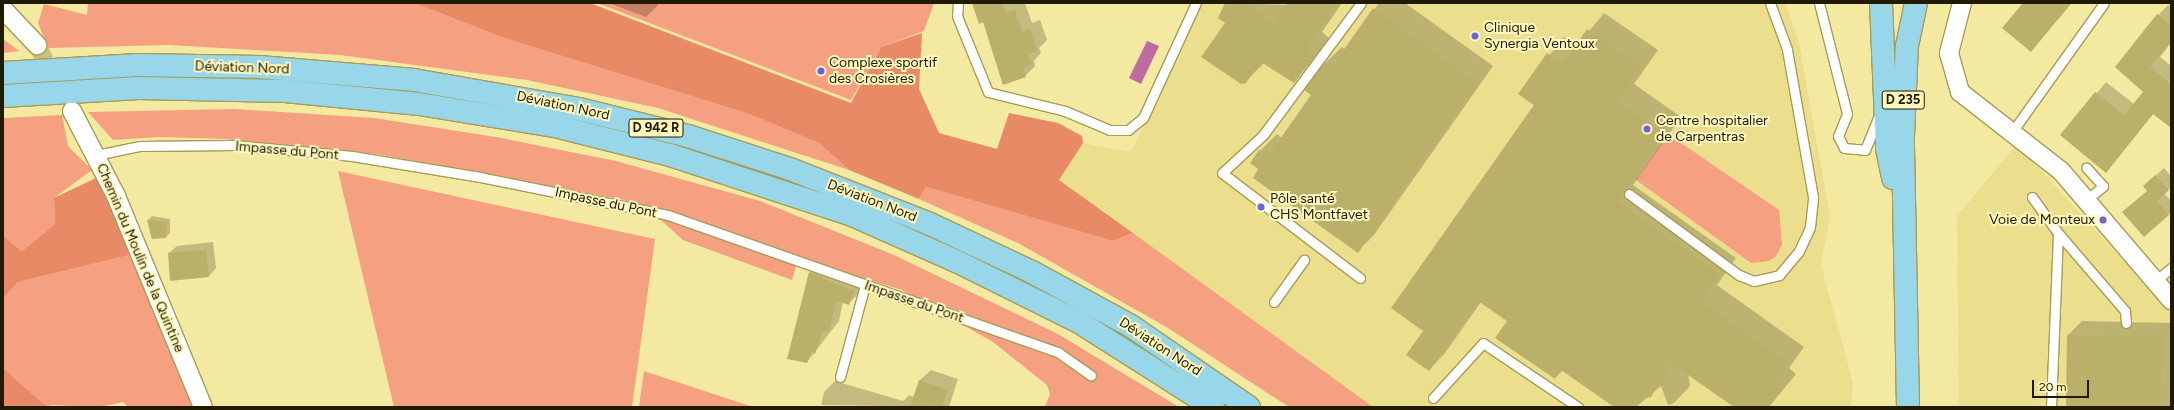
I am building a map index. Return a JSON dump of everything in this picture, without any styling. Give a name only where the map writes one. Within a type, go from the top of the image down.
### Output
[{"type":"main road","points":[[1881,3],[1884,95],[1891,173],[1903,197]]},
{"type":"main road","name":"D 235","points":[[1908,407],[1903,197],[1904,86],[1916,3]]},
{"type":"main road","name":"Déviation Nord","points":[[3,73],[138,65],[260,67],[414,80],[579,109],[688,136],[790,169],[930,224],[1026,269],[1131,326],[1249,407]]},
{"type":"main road","name":"Déviation Nord","points":[[3,96],[139,88],[285,91],[419,104],[548,125],[670,155],[852,215],[956,261],[1079,322],[1213,407]]},
{"type":"street","points":[[1962,3],[1949,53],[1953,76],[1960,92],[1976,108],[2012,132],[2061,171],[2171,300]]},
{"type":"street","points":[[3,9],[37,45]]},
{"type":"street","name":"Chemin du Moulin de la Quintine","points":[[72,111],[96,155],[203,407]]},
{"type":"lane","points":[[958,3],[957,16],[988,92],[1065,111],[1110,130],[1128,130],[1143,118],[1153,103],[1196,3]]},
{"type":"lane","points":[[1360,3],[1263,135],[1222,173],[1360,278]]},
{"type":"lane","points":[[1629,194],[1739,275],[1754,281],[1780,275],[1799,251],[1810,227],[1813,196],[1787,49],[1770,3]]},
{"type":"lane","points":[[1819,3],[1847,114],[1838,132],[1844,148],[1858,151],[1870,144],[1884,95]]},
{"type":"lane","points":[[2012,132],[2104,3]]},
{"type":"lane","name":"Impasse du Pont","points":[[96,155],[140,146],[234,145],[352,156],[480,177],[668,215],[1059,353],[1091,375]]},
{"type":"lane","points":[[2086,167],[2103,186],[2086,200]]},
{"type":"lane","points":[[2032,197],[2058,233],[2125,311],[2126,323]]},
{"type":"lane","points":[[2051,407],[2058,233]]},
{"type":"lane","points":[[1274,302],[1304,260]]},
{"type":"lane","points":[[2155,281],[2171,268]]},
{"type":"lane","points":[[840,377],[865,285]]},
{"type":"lane","points":[[1433,398],[1483,343],[1578,407]]},
{"type":"shaded area","points":[[88,3],[414,3],[504,38],[749,114],[819,143],[849,170],[658,108],[527,80],[340,55],[168,45],[48,48],[38,23],[44,4],[87,15]]},
{"type":"shaded area","points":[[414,3],[590,3],[851,103],[881,47],[922,33],[919,89],[939,133],[997,149],[1009,113],[1058,123],[1082,136],[1083,143],[1059,180],[1133,233],[1113,241],[926,187],[919,199],[849,170],[819,143],[749,114],[504,38]]},
{"type":"shaded area","name":"Complexe sportif des Crosières","points":[[597,3],[934,3],[924,31],[881,47],[851,100]]},
{"type":"shaded area","name":"Centre hospitalier de Carpentras","points":[[1202,3],[1786,3],[1799,43],[1830,216],[1821,265],[1853,383],[1851,407],[1373,407],[1059,180],[1083,143],[1131,152]]},
{"type":"shaded area","points":[[3,39],[19,51],[3,53]]},
{"type":"shaded area","points":[[1147,41],[1159,46],[1141,84],[1129,78]]},
{"type":"shaded area","points":[[234,109],[374,118],[496,137],[616,161],[760,201],[894,255],[1058,334],[1179,407],[1045,407],[1050,394],[1047,385],[993,342],[902,290],[798,259],[792,280],[683,240],[653,213],[624,200],[377,154],[225,139],[160,137],[113,140],[88,112]]},
{"type":"shaded area","points":[[62,115],[68,146],[92,170],[54,198],[55,224],[22,251],[3,236],[3,118]]},
{"type":"shaded area","points":[[1668,134],[1779,210],[1782,245],[1776,256],[1769,261],[1751,263],[1636,180]]},
{"type":"shaded area","points":[[2017,144],[2171,313],[2171,407],[1959,407],[1957,216]]},
{"type":"shaded area","points":[[338,171],[655,239],[632,407],[394,407]]},
{"type":"shaded area","points":[[98,177],[134,254],[18,282],[3,299],[3,236],[22,251],[55,224],[54,198]]},
{"type":"shaded area","points":[[926,187],[1113,241],[1133,233],[1373,407],[1289,407],[1168,328],[1018,243],[919,199]]},
{"type":"shaded area","points":[[134,254],[192,407],[128,407],[123,402],[100,407],[45,405],[4,369],[3,299],[18,282]]},
{"type":"shaded area","points":[[3,368],[45,405],[61,407],[3,407]]},
{"type":"shaded area","points":[[644,371],[753,407],[639,407]]},
{"type":"building","points":[[972,3],[1002,3],[1006,13],[1015,10],[1022,32],[1030,29],[1037,51],[1028,54],[1032,64],[1023,67],[1026,77],[1003,85],[983,22],[979,24]]},
{"type":"building","points":[[1225,3],[1243,3],[1273,24],[1287,3],[1338,3],[1306,49],[1314,56],[1294,83],[1261,62],[1246,83],[1241,84],[1201,57],[1225,23],[1218,18]]},
{"type":"building","points":[[2023,3],[2071,3],[2031,52],[2002,28]]},
{"type":"building","points":[[1373,8],[1477,83],[1358,253],[1253,178],[1258,169],[1250,163],[1259,150],[1268,156],[1311,95],[1304,90],[1324,63],[1331,68]]},
{"type":"building","points":[[2157,14],[2171,25],[2171,42],[2150,67],[2171,84],[2171,128],[2153,114],[2106,173],[2060,135],[2095,92],[2124,115],[2143,92],[2115,67]]},
{"type":"building","points":[[1587,29],[1642,67],[1618,101],[1665,134],[1618,202],[1720,274],[1701,302],[1789,363],[1773,385],[1781,391],[1769,407],[1734,407],[1665,359],[1668,372],[1650,398],[1644,394],[1635,407],[1614,407],[1561,370],[1555,379],[1495,338],[1507,321],[1478,301],[1429,371],[1406,355],[1423,331],[1391,308],[1534,105],[1518,94],[1547,53],[1563,64]]},
{"type":"building","points":[[2155,175],[2169,190],[2157,201],[2169,215],[2144,237],[2122,212],[2147,191],[2143,186]]},
{"type":"building","points":[[147,220],[167,222],[166,238],[152,239]]},
{"type":"building","points":[[206,250],[209,277],[170,281],[168,253]]},
{"type":"building","points":[[809,272],[854,291],[849,305],[836,301],[829,332],[823,331],[815,354],[811,352],[807,363],[787,359]]},
{"type":"building","points":[[2067,335],[2162,336],[2160,407],[2066,407]]},
{"type":"building","points":[[919,380],[948,390],[942,407],[910,407]]},
{"type":"tunnel","points":[[37,45],[56,82]]},
{"type":"place","name":"Clinique Synergia Ventoux","points":[[1475,36]]},
{"type":"place","name":"Complexe sportif des Crosières","points":[[821,71]]},
{"type":"place","name":"Centre hospitalier de Carpentras","points":[[1647,129]]},
{"type":"place","name":"Pôle santé CHS Montfavet","points":[[1261,207]]},
{"type":"place","name":"Voie de Monteux","points":[[2103,220]]}]
